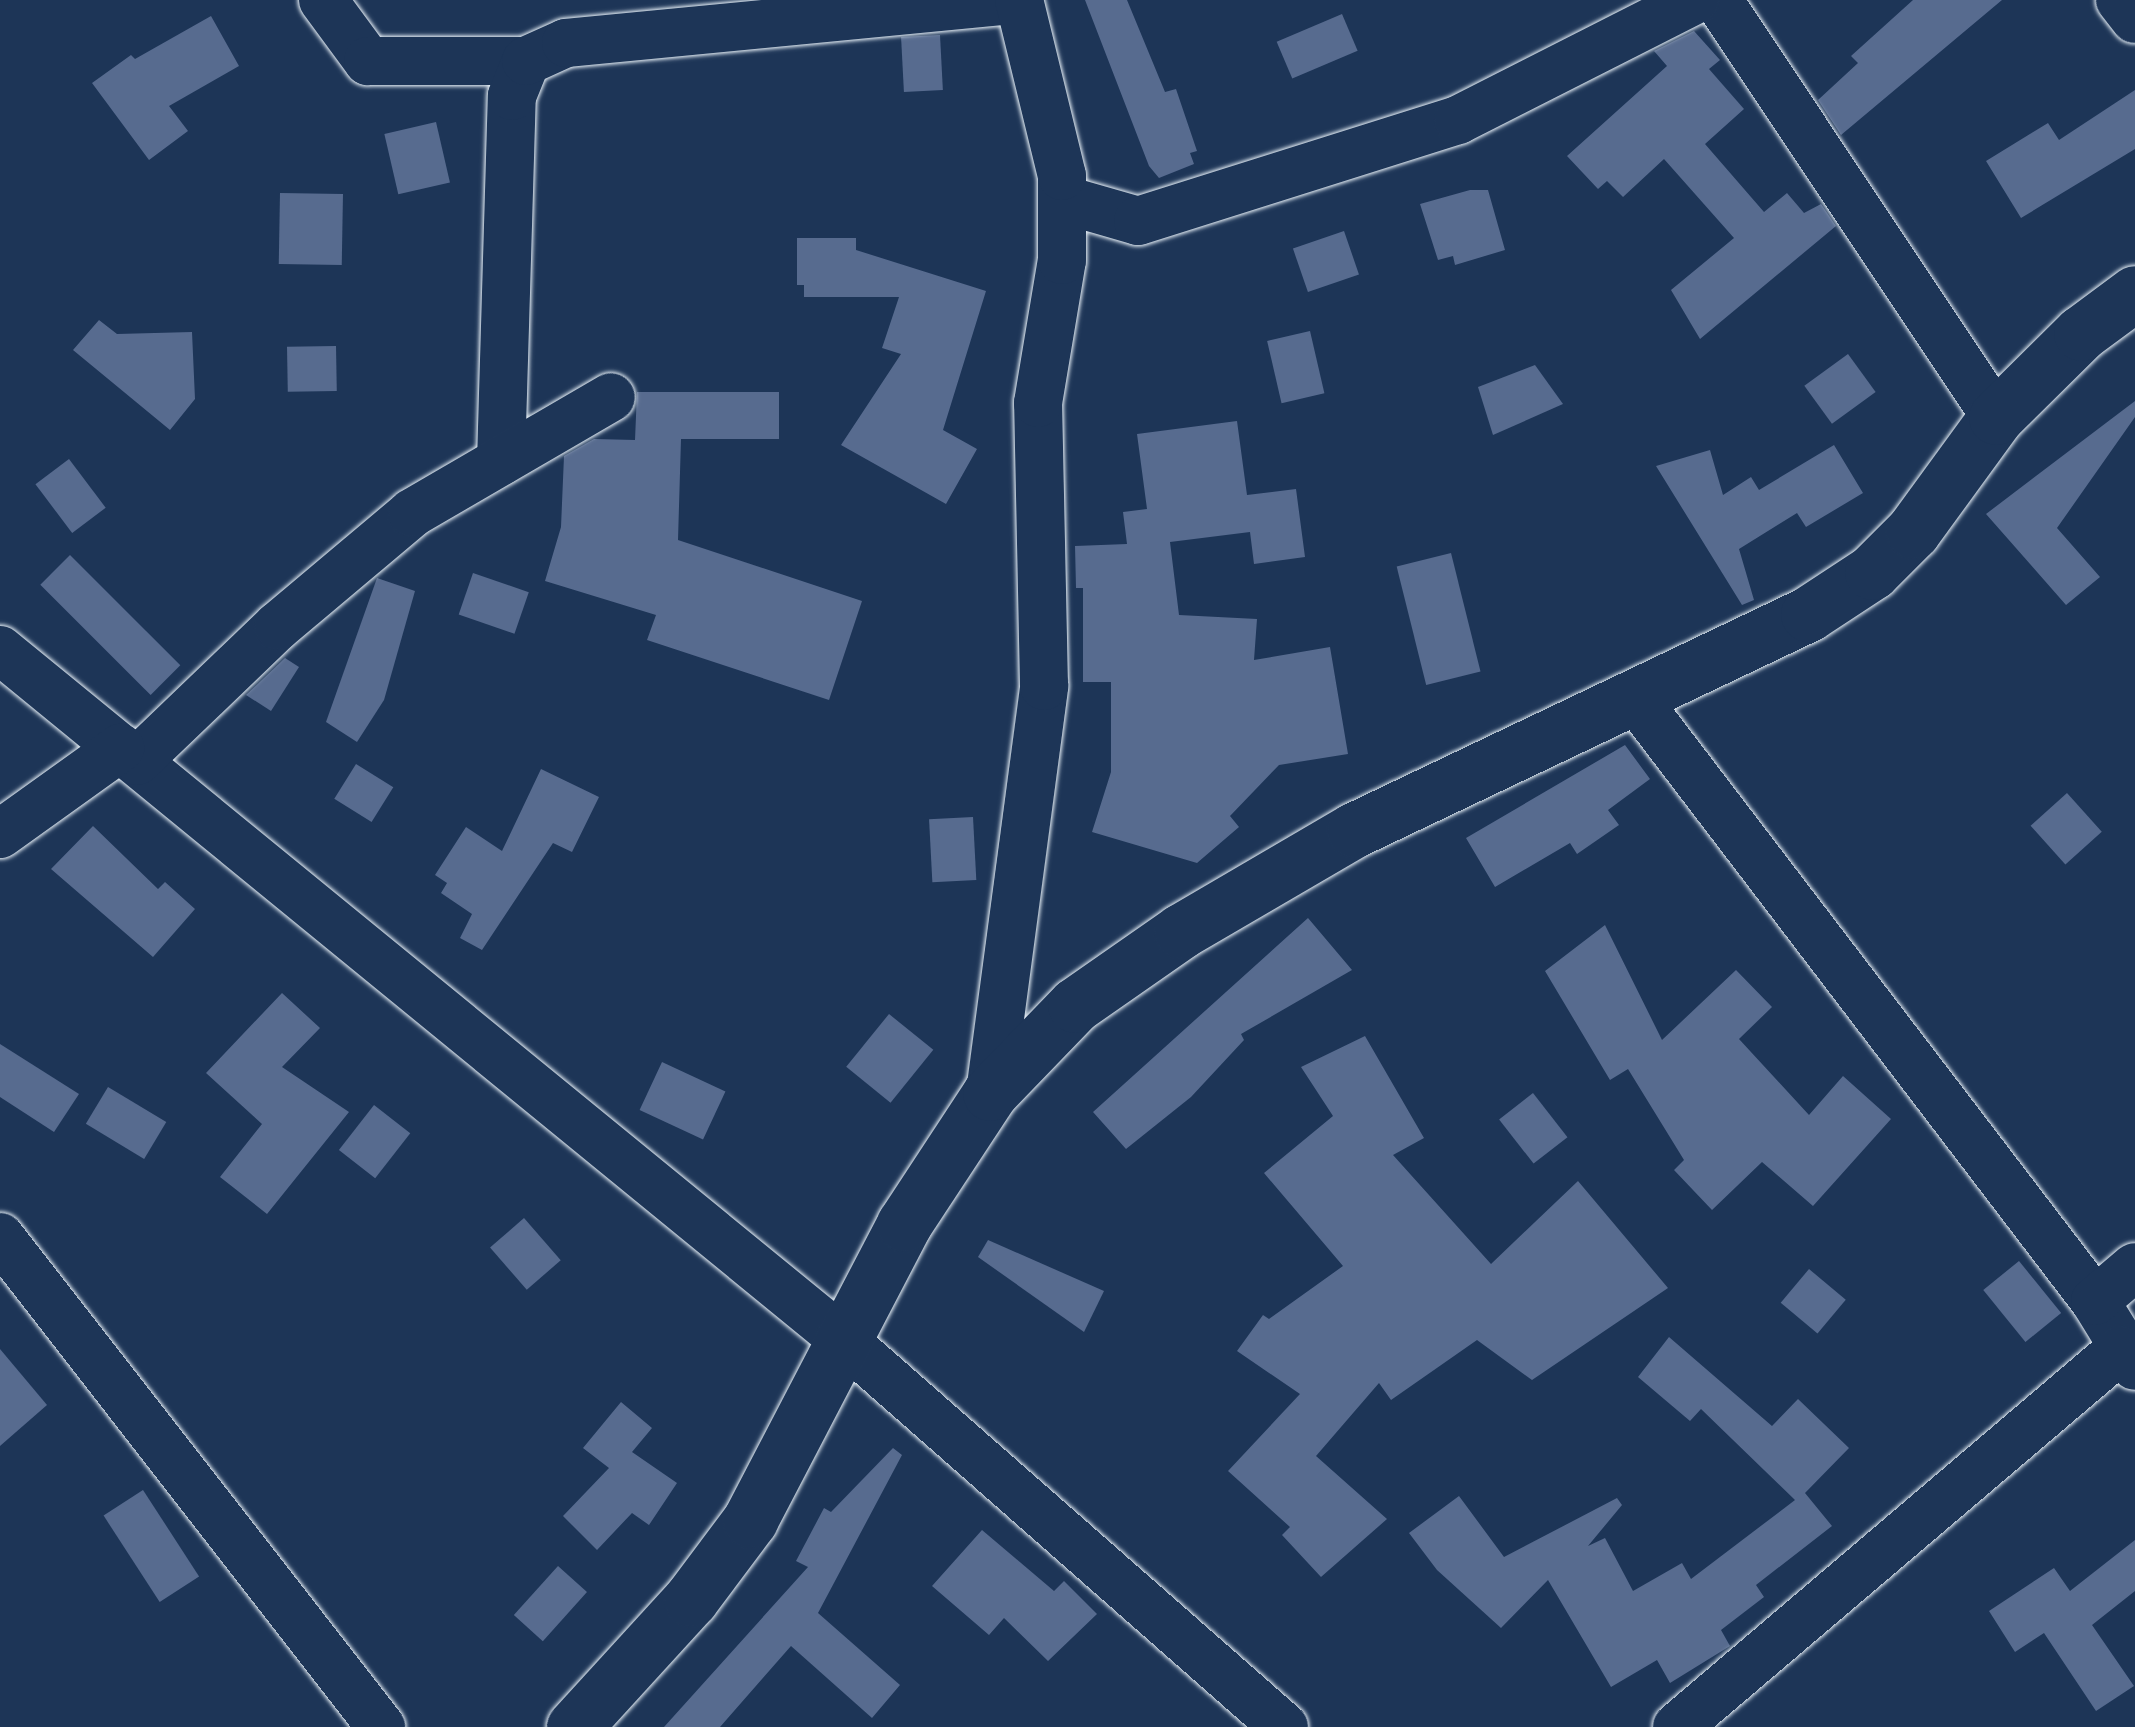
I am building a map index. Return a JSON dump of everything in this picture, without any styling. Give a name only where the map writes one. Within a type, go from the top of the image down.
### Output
[{"type":"street","points":[[323,0],[368,62],[526,60],[566,44],[1016,0],[1062,176],[1062,260],[1038,403],[1044,686],[990,1093]]},
{"type":"street","points":[[1062,200],[1138,221],[1458,120],[1695,0]]},
{"type":"street","points":[[1718,0],[1996,417]]},
{"type":"street","points":[[2120,0],[2135,19]]},
{"type":"street","points":[[502,461],[512,96],[526,60]]},
{"type":"street","points":[[574,1727],[691,1599],[750,1520],[840,1337],[990,1093],[1074,1005],[1181,931],[1354,830],[1808,614],[1872,572],[1913,530],[1996,417],[2081,333],[2135,293]]},
{"type":"street","points":[[0,834],[129,754],[412,514],[611,397]]},
{"type":"street","points":[[0,650],[476,1045],[840,1337],[1284,1727]]},
{"type":"street","points":[[1635,698],[2095,1301],[2127,1358],[1677,1727]]},
{"type":"street","points":[[0,1237],[381,1727]]},
{"type":"street","points":[[2095,1301],[2135,1267]]},
{"type":"building","points":[[1085,0],[1127,0],[1165,92],[1176,89],[1197,151],[1190,153],[1194,164],[1159,178],[1149,166]]},
{"type":"building","points":[[1913,0],[2002,0],[1841,135],[1818,100],[1858,63],[1851,56]]},
{"type":"building","points":[[1342,14],[1358,51],[1292,79],[1277,42]]},
{"type":"building","points":[[211,16],[239,66],[169,106],[188,131],[149,160],[92,83],[131,55],[135,59]]},
{"type":"building","points":[[1694,31],[1720,60],[1709,69],[1744,109],[1705,144],[1764,212],[1787,193],[1804,213],[1821,204],[1836,226],[1700,339],[1671,290],[1734,238],[1664,159],[1623,197],[1607,181],[1598,189],[1567,156],[1667,66],[1654,51]]},
{"type":"building","points":[[940,35],[943,90],[904,92],[901,37]]},
{"type":"building","points":[[2135,90],[2135,149],[2021,218],[1986,161],[2048,123],[2059,140]]},
{"type":"building","points":[[436,122],[450,182],[398,194],[384,134]]},
{"type":"building","points":[[1470,190],[1488,190],[1505,250],[1455,265],[1453,256],[1438,260],[1420,204]]},
{"type":"building","points":[[280,193],[343,194],[342,265],[279,264]]},
{"type":"building","points":[[1344,231],[1359,274],[1308,292],[1293,249]]},
{"type":"building","points":[[797,238],[856,238],[856,250],[986,291],[943,430],[977,449],[946,504],[841,445],[901,354],[882,348],[899,297],[804,297],[804,285],[797,285]]},
{"type":"building","points":[[99,320],[117,334],[192,332],[195,399],[170,430],[73,350]]},
{"type":"building","points":[[1310,331],[1324,393],[1282,403],[1267,341]]},
{"type":"building","points":[[336,346],[337,391],[288,392],[287,347]]},
{"type":"building","points":[[1848,354],[1876,392],[1832,424],[1804,386]]},
{"type":"building","points":[[1535,365],[1563,404],[1493,435],[1478,387]]},
{"type":"building","points":[[637,392],[779,392],[779,439],[681,439],[678,540],[862,601],[829,700],[647,640],[656,615],[545,581],[561,527],[564,456],[594,439],[635,440]]},
{"type":"building","points":[[2135,401],[2135,417],[2057,528],[2100,577],[2066,605],[1986,514]]},
{"type":"building","points":[[1237,421],[1247,495],[1296,489],[1305,557],[1254,564],[1250,532],[1170,542],[1179,615],[1257,619],[1254,660],[1330,647],[1348,754],[1279,765],[1230,816],[1239,827],[1197,863],[1092,832],[1111,772],[1111,682],[1083,682],[1083,588],[1076,588],[1075,546],[1127,544],[1123,512],[1147,509],[1137,434]]},
{"type":"building","points":[[1834,445],[1863,493],[1806,527],[1797,513],[1739,549],[1754,600],[1742,605],[1656,466],[1710,450],[1723,495],[1751,477],[1759,490]]},
{"type":"building","points":[[69,459],[106,508],[72,533],[35,484]]},
{"type":"building","points":[[1451,553],[1481,671],[1426,685],[1397,567]]},
{"type":"building","points":[[70,555],[180,665],[151,695],[40,585]]},
{"type":"building","points":[[473,573],[529,592],[514,634],[459,615]]},
{"type":"building","points":[[377,578],[415,591],[384,700],[357,742],[326,722]]},
{"type":"building","points":[[285,658],[299,667],[271,711],[246,695]]},
{"type":"building","points":[[1625,745],[1650,779],[1608,810],[1619,825],[1577,854],[1570,843],[1495,887],[1466,838]]},
{"type":"building","points":[[356,764],[393,787],[372,822],[334,799]]},
{"type":"building","points":[[541,769],[599,797],[572,852],[553,843],[482,950],[460,938],[472,914],[441,893],[447,883],[435,875],[466,827],[502,851]]},
{"type":"building","points":[[2067,793],[2102,832],[2065,864],[2031,826]]},
{"type":"building","points":[[973,817],[976,880],[932,882],[929,819]]},
{"type":"building","points":[[93,826],[158,889],[165,882],[195,909],[153,957],[51,869]]},
{"type":"building","points":[[1308,918],[1352,970],[1241,1034],[1244,1040],[1191,1097],[1126,1149],[1093,1112]]},
{"type":"building","points":[[1605,925],[1662,1040],[1736,970],[1772,1007],[1739,1039],[1809,1115],[1843,1076],[1891,1119],[1813,1206],[1762,1162],[1712,1210],[1674,1170],[1684,1160],[1628,1069],[1610,1080],[1545,971]]},
{"type":"building","points":[[282,993],[320,1028],[282,1067],[349,1112],[267,1214],[220,1177],[262,1124],[206,1073]]},
{"type":"building","points":[[889,1014],[933,1050],[891,1103],[846,1067]]},
{"type":"building","points":[[1365,1036],[1424,1138],[1393,1155],[1491,1264],[1578,1181],[1668,1288],[1532,1380],[1477,1340],[1391,1400],[1379,1383],[1316,1456],[1387,1519],[1321,1577],[1282,1535],[1290,1527],[1228,1471],[1300,1394],[1237,1351],[1263,1315],[1269,1319],[1343,1266],[1264,1173],[1333,1116],[1301,1067]]},
{"type":"building","points":[[0,1044],[79,1094],[54,1132],[0,1097]]},
{"type":"building","points":[[662,1062],[725,1092],[703,1140],[640,1110]]},
{"type":"building","points":[[108,1087],[166,1122],[144,1159],[86,1124]]},
{"type":"building","points":[[1533,1093],[1567,1137],[1534,1164],[1499,1119]]},
{"type":"building","points":[[374,1105],[410,1133],[375,1178],[339,1150]]},
{"type":"building","points":[[524,1218],[561,1260],[527,1290],[490,1248]]},
{"type":"building","points":[[988,1240],[1104,1291],[1084,1332],[978,1257]]},
{"type":"building","points":[[2019,1261],[2061,1313],[2025,1342],[1983,1290]]},
{"type":"building","points":[[1809,1269],[1846,1300],[1817,1334],[1781,1303]]},
{"type":"building","points":[[1669,1337],[1772,1426],[1798,1399],[1849,1448],[1805,1493],[1832,1526],[1756,1585],[1764,1597],[1721,1630],[1730,1646],[1670,1683],[1657,1660],[1611,1687],[1548,1580],[1501,1628],[1437,1570],[1409,1533],[1459,1496],[1504,1557],[1617,1498],[1622,1505],[1588,1546],[1605,1538],[1633,1591],[1682,1563],[1691,1579],[1795,1500],[1701,1409],[1690,1421],[1638,1377]]},
{"type":"building","points":[[0,1349],[47,1405],[0,1446]]},
{"type":"building","points":[[621,1402],[652,1428],[632,1452],[677,1483],[649,1525],[632,1513],[597,1550],[563,1516],[609,1468],[583,1448]]},
{"type":"building","points":[[893,1448],[902,1455],[818,1613],[900,1685],[872,1718],[791,1646],[720,1727],[664,1727],[808,1567],[796,1561],[824,1508],[831,1512]]},
{"type":"building","points":[[143,1490],[199,1576],[160,1602],[104,1516]]},
{"type":"building","points":[[982,1530],[1054,1591],[1064,1581],[1097,1614],[1048,1661],[1004,1618],[989,1635],[932,1586]]},
{"type":"building","points":[[2135,1540],[2135,1591],[2092,1625],[2134,1686],[2096,1711],[2044,1633],[2015,1652],[1989,1611],[2054,1568],[2070,1591]]},
{"type":"building","points":[[558,1566],[587,1592],[543,1641],[514,1615]]}]
